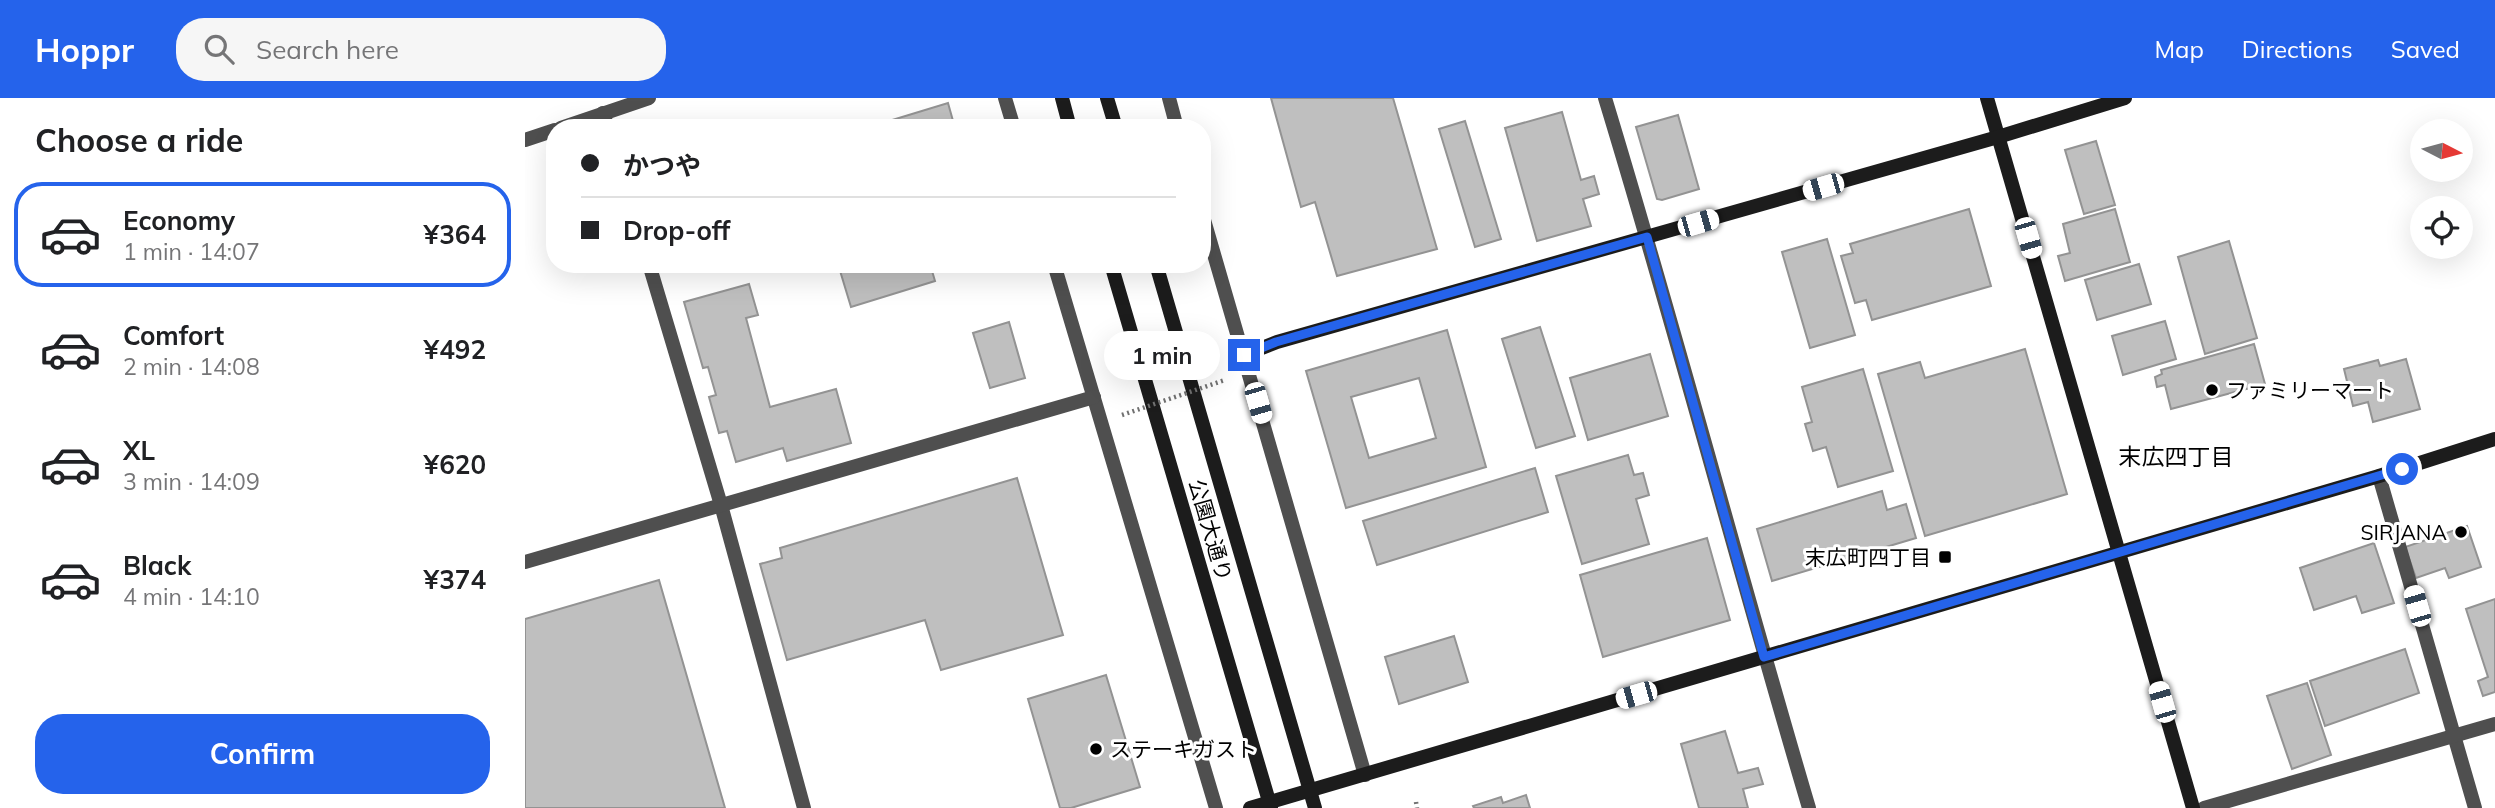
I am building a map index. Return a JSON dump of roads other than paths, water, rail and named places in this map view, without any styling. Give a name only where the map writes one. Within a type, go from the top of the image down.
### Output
[{"type":"street","points":[[586,119],[649,98]]},
{"type":"street","points":[[1005,98],[1011,119]]},
{"type":"street","points":[[1062,98],[1068,119]]},
{"type":"street","points":[[1107,98],[1113,119]]},
{"type":"street","points":[[1169,98],[1175,119]]},
{"type":"street","points":[[1605,98],[1809,808]]},
{"type":"street","points":[[1987,98],[2193,808]]},
{"type":"street","points":[[1244,355],[1276,342],[1999,137],[2125,98]]},
{"type":"street","points":[[603,113],[605,119]]},
{"type":"street","points":[[525,140],[546,133]]},
{"type":"street","points":[[1211,243],[1365,775]]},
{"type":"street","points":[[652,273],[720,505],[804,808]]},
{"type":"street","points":[[1057,273],[1216,808]]},
{"type":"street","name":"公園大通り","points":[[1114,273],[1270,805]]},
{"type":"street","name":"公園大通り","points":[[1159,273],[1315,808]]},
{"type":"street","points":[[525,562],[1094,397]]},
{"type":"street","points":[[1250,808],[1270,805],[2379,476],[2495,439]]},
{"type":"street","points":[[2379,476],[2475,808]]},
{"type":"street","points":[[2204,808],[2495,724]]},
{"type":"place","name":"ファミリーマート","points":[[2212,390]]},
{"type":"place","name":"SIRJANA","points":[[2461,532]]},
{"type":"place","name":"末広町四丁目","points":[[1945,557]]},
{"type":"place","name":"ステーキガスト","points":[[1096,749]]},
{"type":"district","name":"末広四丁目","points":[[2176,456]]}]
